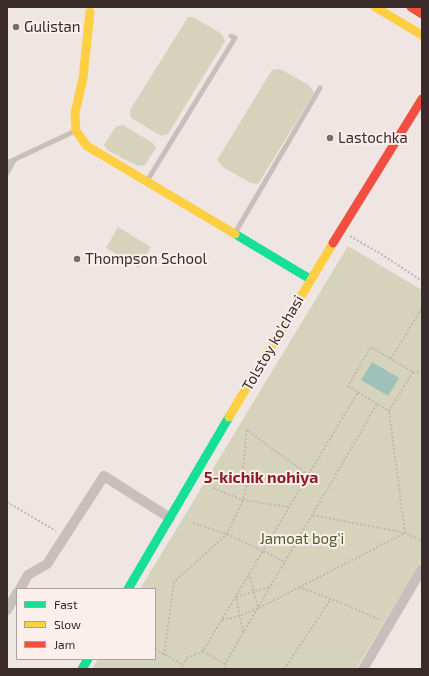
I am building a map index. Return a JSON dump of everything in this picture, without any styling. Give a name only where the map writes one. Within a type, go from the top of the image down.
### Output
[{"type":"street","points":[[375,7],[422,35]]},
{"type":"street","points":[[411,7],[422,14]]},
{"type":"street","points":[[90,12],[83,78],[75,113],[76,130],[87,146],[310,280]]},
{"type":"street","name":"Tolstoy ko'chasi","points":[[129,588],[340,230],[422,99]]},
{"type":"street","points":[[21,588],[28,575],[48,564],[104,476],[170,518]]},
{"type":"street","points":[[363,669],[422,570]]},
{"type":"street","points":[[7,610],[16,596]]},
{"type":"street","points":[[82,669],[87,660]]},
{"type":"lane","points":[[147,182],[235,38],[231,36]]},
{"type":"lane","points":[[234,234],[320,88]]},
{"type":"lane","points":[[7,163],[76,130]]},
{"type":"lane","points":[[7,173],[14,160]]},
{"type":"path","points":[[340,230],[422,281]]},
{"type":"path","points":[[391,359],[422,308]]},
{"type":"path","points":[[389,412],[348,386],[372,347],[413,372],[422,371]]},
{"type":"path","points":[[405,532],[389,412],[413,372]]},
{"type":"path","points":[[181,669],[187,658],[203,650],[358,392]]},
{"type":"path","points":[[226,669],[225,664],[377,404]]},
{"type":"path","points":[[164,655],[174,582],[226,534],[243,500],[247,484],[243,467],[248,430],[308,475]]},
{"type":"path","points":[[213,488],[243,500],[290,507]]},
{"type":"path","points":[[7,502],[65,537]]},
{"type":"path","points":[[313,514],[405,532],[422,541]]},
{"type":"path","points":[[192,523],[226,534],[263,550],[285,562]]},
{"type":"path","points":[[221,620],[240,616],[258,608],[405,532]]},
{"type":"path","points":[[249,574],[258,608]]},
{"type":"path","points":[[236,597],[270,587]]},
{"type":"path","points":[[299,587],[390,624]]},
{"type":"path","points":[[236,597],[244,633]]},
{"type":"path","points":[[284,669],[331,599]]},
{"type":"path","points":[[156,650],[183,665]]},
{"type":"path","points":[[203,650],[225,664]]},
{"type":"green space","points":[[188,17],[193,17],[222,34],[225,41],[168,134],[161,136],[131,118],[130,110]]},
{"type":"green space","points":[[280,69],[309,85],[314,93],[258,184],[251,183],[224,168],[217,160],[272,70]]},
{"type":"green space","points":[[123,125],[153,143],[156,148],[145,165],[138,166],[107,150],[104,145],[116,126]]},
{"type":"green space","points":[[118,227],[151,247],[139,268],[106,248]]},
{"type":"green space","name":"Jamoat bog'i","points":[[348,246],[422,290],[422,560],[356,669],[92,669],[97,660],[156,660],[156,588],[141,588]]},
{"type":"water","points":[[372,362],[399,378],[388,396],[361,380]]},
{"type":"traffic: fast","points":[[235,234],[310,279]]},
{"type":"traffic: fast","points":[[129,588],[229,417]]},
{"type":"traffic: fast","points":[[82,669],[87,660]]},
{"type":"traffic: slow","points":[[375,7],[422,35]]},
{"type":"traffic: slow","points":[[90,12],[83,78],[75,113],[76,131],[87,146],[235,234]]},
{"type":"traffic: slow","points":[[229,417],[333,243]]},
{"type":"traffic: jam","points":[[411,7],[422,14]]},
{"type":"traffic: jam","points":[[333,243],[422,99]]},
{"type":"place","name":"Gulistan","points":[[16,27]]},
{"type":"place","name":"Lastochka","points":[[330,138]]},
{"type":"place","name":"Thompson School","points":[[77,259]]},
{"type":"district","name":"5-kichik nohiya","points":[[261,478]]}]
